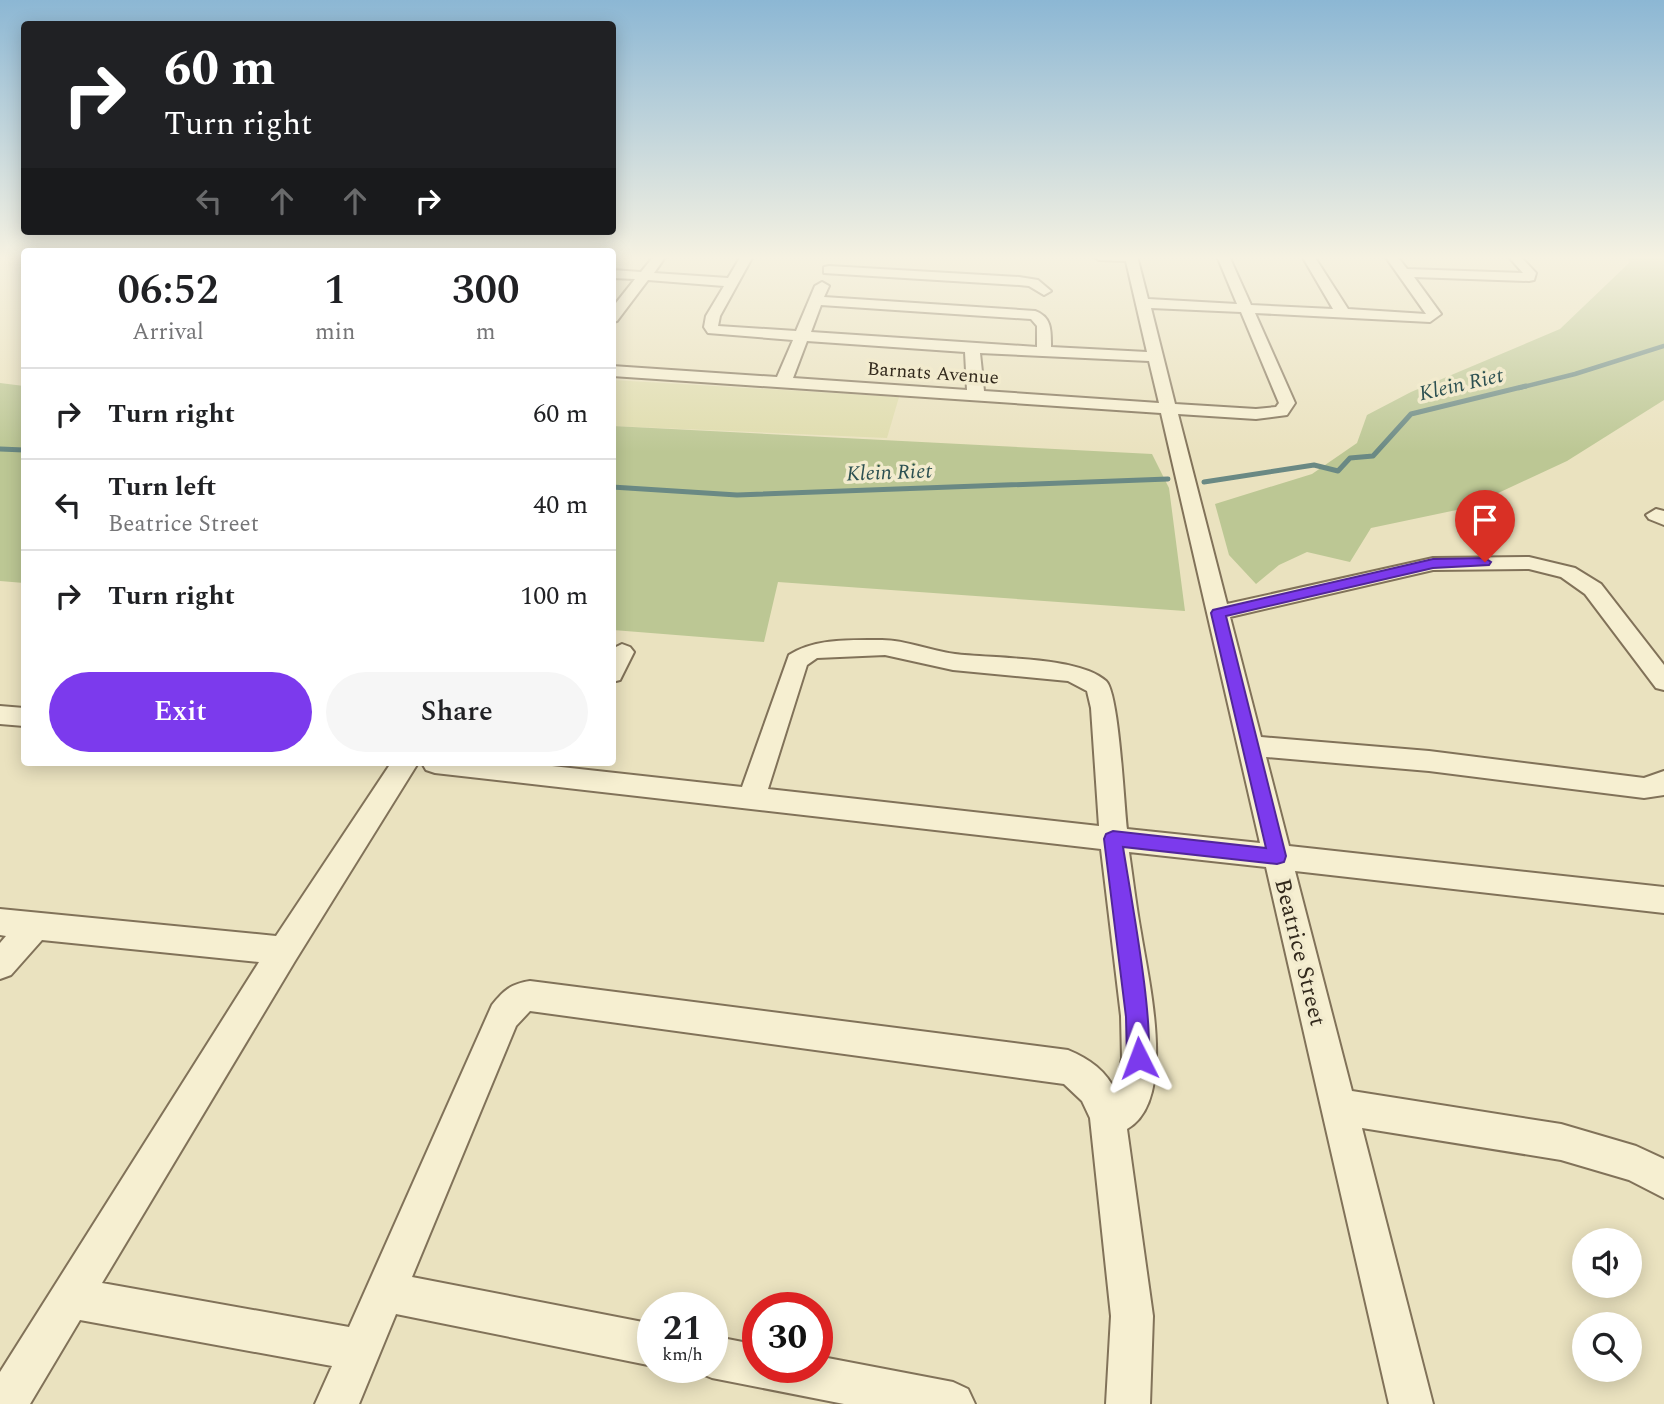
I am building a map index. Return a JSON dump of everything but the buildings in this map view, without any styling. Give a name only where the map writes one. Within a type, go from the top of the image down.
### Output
[{"type":"street","points":[[713,322],[713,330],[972,348],[1155,357]]},
{"type":"street","points":[[783,383],[807,322]]},
{"type":"street","points":[[1041,322],[1044,325],[1044,352]]},
{"type":"street","name":"Beatrice Street","points":[[1146,322],[1411,1404]]},
{"type":"street","name":"Barnats Avenue","points":[[616,371],[1256,414],[1281,411],[1287,403],[1253,322]]},
{"type":"street","points":[[972,348],[976,396]]},
{"type":"street","points":[[1218,613],[1433,564],[1529,563],[1568,572],[1593,590],[1664,682]]},
{"type":"street","points":[[751,799],[797,661],[812,651],[885,647],[953,662],[1073,673],[1098,687],[1103,708],[1113,839],[1139,1058],[1137,1082],[1130,1105],[1120,1115],[1108,1118]]},
{"type":"street","points":[[616,665],[622,652]]},
{"type":"street","points":[[0,715],[21,717]]},
{"type":"street","points":[[1250,746],[1429,761],[1644,789],[1655,788],[1664,781]]},
{"type":"street","points":[[5,1404],[284,951],[403,766]]},
{"type":"street","points":[[494,766],[572,770],[751,799],[1664,900]]},
{"type":"street","points":[[0,922],[284,951]]},
{"type":"street","points":[[0,965],[37,924]]},
{"type":"street","points":[[337,1404],[504,1016],[519,998],[544,997],[1068,1067],[1094,1087],[1104,1102],[1108,1118],[1132,1316],[1128,1404]]},
{"type":"street","points":[[1339,1107],[1561,1142],[1636,1164],[1664,1179]]},
{"type":"street","points":[[385,1292],[637,1342]]},
{"type":"street","points":[[71,1298],[360,1350]]},
{"type":"street","points":[[833,1381],[953,1404]]},
{"type":"shaded area","points":[[616,380],[899,397],[887,438],[616,426]]},
{"type":"green space","points":[[1568,322],[1664,322],[1664,400],[1567,461],[1466,508],[1371,528],[1350,562],[1307,552],[1279,565],[1256,584],[1229,555],[1215,504],[1312,474],[1357,443],[1367,415],[1411,392],[1560,329]]},
{"type":"green space","points":[[0,383],[21,386],[21,583],[0,581]]},
{"type":"green space","points":[[616,426],[1152,454],[1169,488],[1185,611],[778,582],[764,642],[616,630]]},
{"type":"waterway","name":"Klein Riet","points":[[1519,388],[1575,374],[1664,346]]},
{"type":"waterway","name":"Klein Riet","points":[[1204,482],[1314,465],[1338,471],[1350,458],[1373,456],[1411,414],[1526,386]]},
{"type":"waterway","name":"Klein Riet","points":[[0,449],[21,450]]},
{"type":"waterway","name":"Klein Riet","points":[[616,487],[737,495],[1168,479]]},
{"type":"route","points":[[1139,1058],[1113,839],[1277,856],[1218,613],[1433,564],[1485,562]]}]
